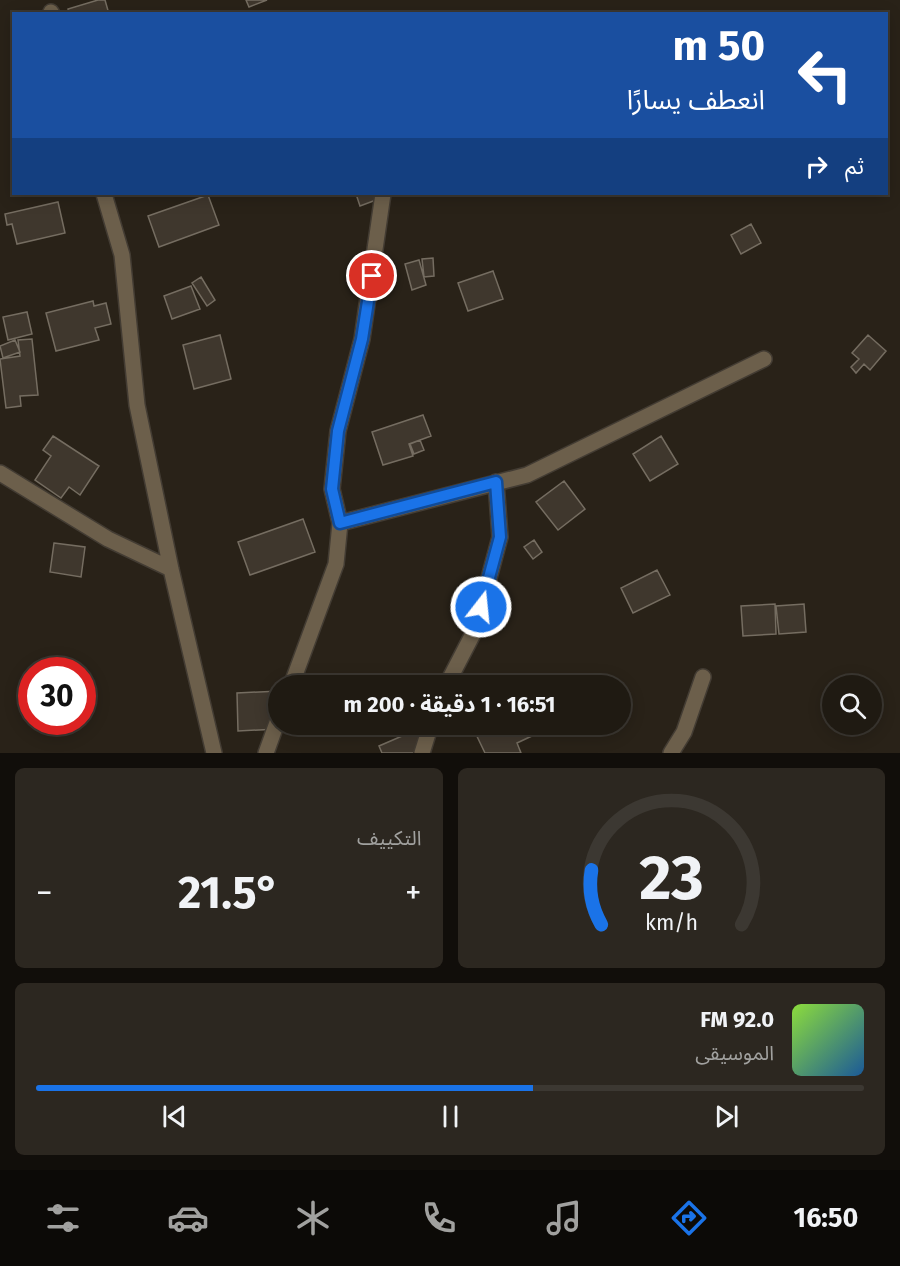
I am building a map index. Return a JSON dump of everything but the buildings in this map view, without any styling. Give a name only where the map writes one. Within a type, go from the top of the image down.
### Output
[{"type":"street","points":[[104,195],[122,255],[137,405],[171,569],[214,753]]},
{"type":"street","points":[[295,675],[336,564],[340,523],[332,489],[338,431],[362,339],[383,195]]},
{"type":"street","points":[[340,523],[527,475],[764,359]]},
{"type":"street","points":[[0,473],[108,539],[171,569]]},
{"type":"street","points":[[452,675],[475,630],[500,537],[496,482]]},
{"type":"street","points":[[671,753],[684,732],[703,677]]},
{"type":"street","points":[[266,753],[272,735]]},
{"type":"street","points":[[422,753],[427,735]]},
{"type":"route","points":[[372,276],[362,339],[338,431],[332,489],[340,523],[496,482],[500,537],[481,607]]}]
